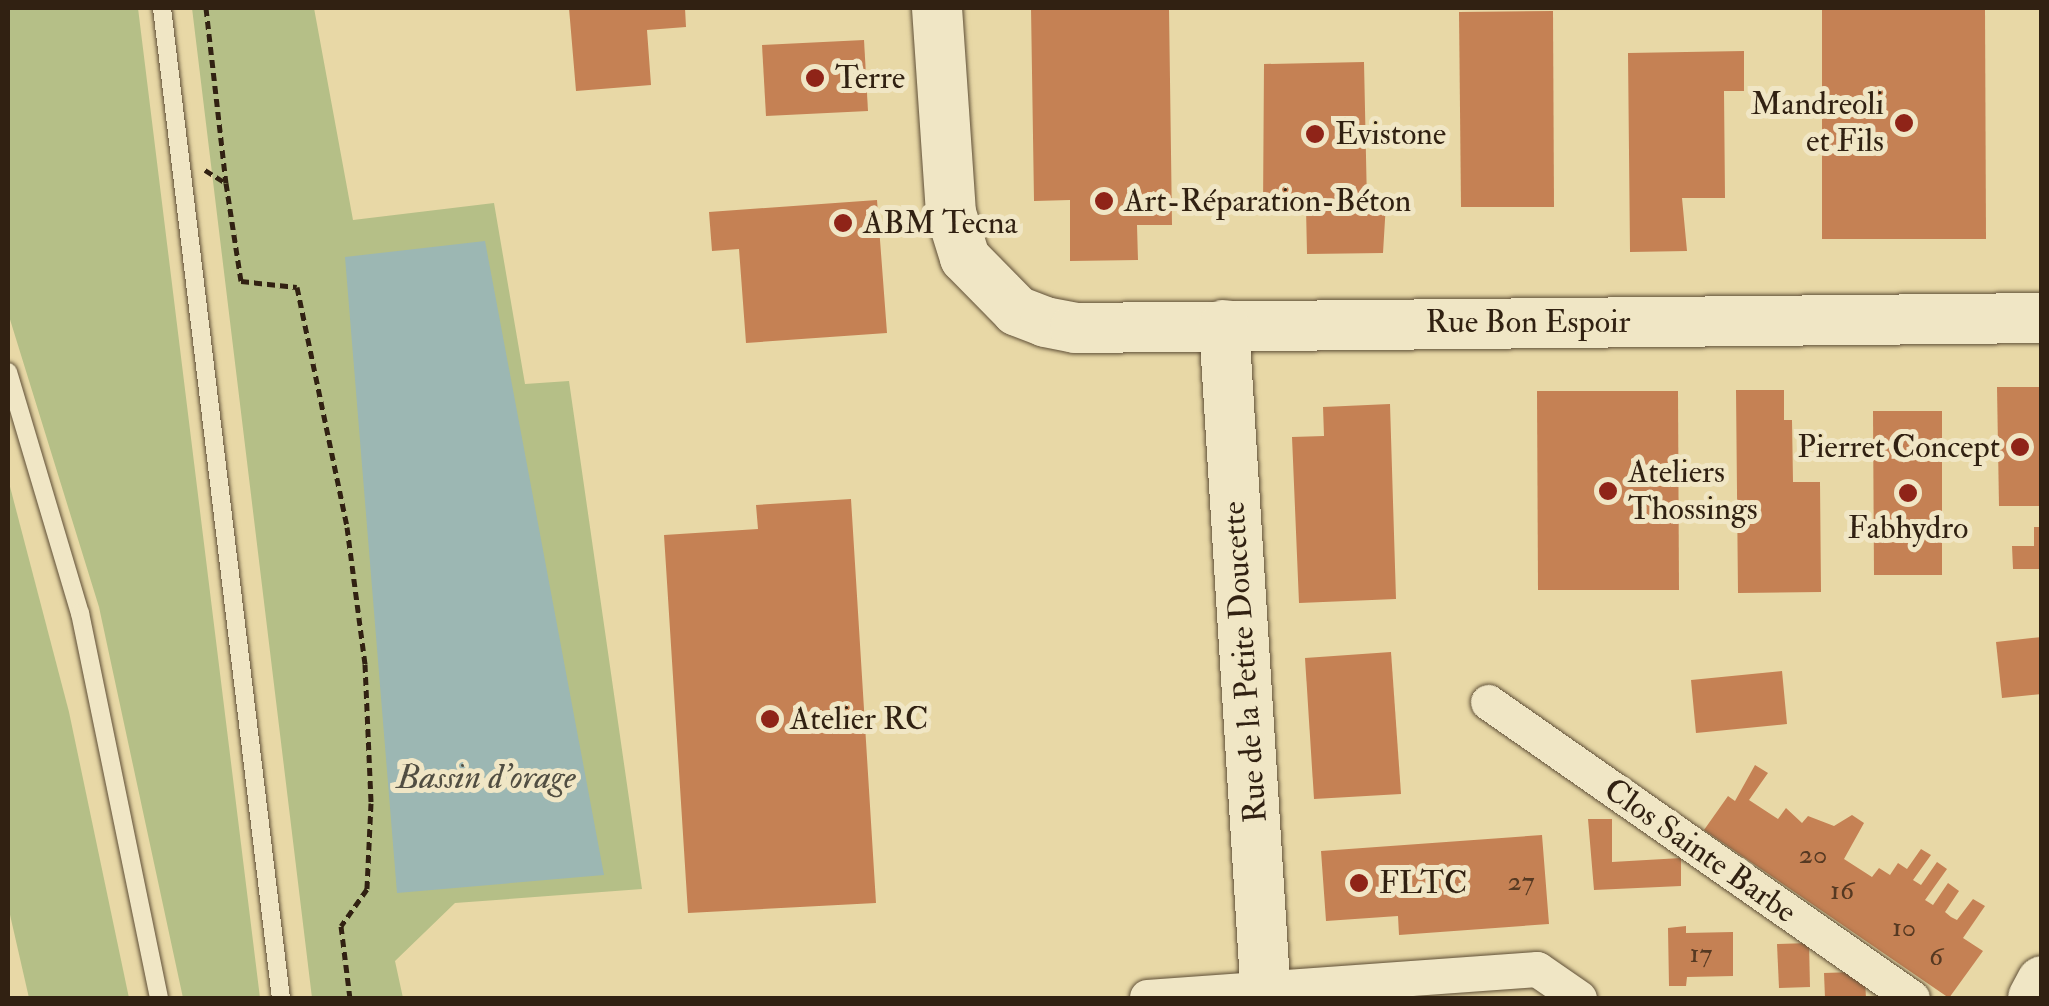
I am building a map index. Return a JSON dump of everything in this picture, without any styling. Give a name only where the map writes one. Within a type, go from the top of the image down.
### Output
[{"type":"street","name":"Rue Bon Espoir","points":[[937,8],[951,213],[964,258],[1017,311],[1075,328],[2042,318]]},
{"type":"street","name":"Rue de la Petite Doucette","points":[[1224,325],[1266,993]]},
{"type":"street","name":"Clos Sainte Barbe","points":[[1488,702],[1912,998]]},
{"type":"street","points":[[1147,996],[1266,993],[1537,969],[1579,998]]},
{"type":"street","points":[[2033,998],[2042,981]]},
{"type":"lane","points":[[162,8],[281,998]]},
{"type":"lane","points":[[8,372],[80,613],[158,998]]},
{"type":"path","points":[[206,8],[226,184],[242,281],[297,287],[347,528],[365,664],[371,803],[368,889],[341,926],[350,998]]},
{"type":"path","points":[[180,155],[226,184]]},
{"type":"green space","points":[[8,8],[138,8],[260,998],[183,998],[99,607],[8,313]]},
{"type":"green space","points":[[192,8],[314,8],[353,220],[494,203],[525,384],[569,381],[642,889],[455,903],[395,961],[403,998],[312,998]]},
{"type":"green space","points":[[8,479],[69,712],[129,998],[29,998],[8,906]]},
{"type":"water","name":"Bassin d'orage","points":[[485,241],[604,875],[397,893],[345,257]]},
{"type":"building","points":[[569,8],[685,8],[686,27],[647,30],[651,85],[576,91]]},
{"type":"building","points":[[1031,8],[1169,8],[1172,225],[1137,225],[1138,260],[1070,261],[1070,200],[1034,201]]},
{"type":"building","name":"Mandreoli et Fils","points":[[1822,8],[1985,8],[1986,239],[1822,239]]},
{"type":"building","points":[[1553,11],[1554,207],[1461,207],[1459,12]]},
{"type":"building","name":"Terre","points":[[864,40],[868,111],[766,116],[762,45]]},
{"type":"building","points":[[1744,51],[1744,91],[1724,91],[1725,198],[1682,198],[1687,251],[1630,252],[1628,53]]},
{"type":"building","name":"Evistone","points":[[1364,62],[1367,204],[1386,203],[1383,253],[1307,254],[1306,208],[1263,208],[1264,64]]},
{"type":"building","points":[[877,200],[887,333],[746,343],[739,249],[712,251],[709,212]]},
{"type":"building","name":"Pierret Concept","points":[[1997,387],[2042,387],[2042,506],[1999,506]]},
{"type":"building","points":[[1736,390],[1784,390],[1784,420],[1792,420],[1793,482],[1820,482],[1821,592],[1738,593]]},
{"type":"building","name":"Ateliers Thossings","points":[[1537,391],[1678,391],[1679,590],[1538,590]]},
{"type":"building","points":[[1390,404],[1396,599],[1299,603],[1292,437],[1324,436],[1323,407]]},
{"type":"building","name":"Fabhydro","points":[[1873,411],[1942,411],[1942,575],[1874,575]]},
{"type":"building","name":"Atelier RC","points":[[851,499],[876,903],[688,913],[664,535],[758,529],[756,505]]},
{"type":"building","points":[[2034,527],[2042,527],[2042,569],[2013,569],[2012,546],[2034,546]]},
{"type":"building","points":[[2042,637],[2042,694],[2002,698],[1996,642]]},
{"type":"building","points":[[1391,652],[1401,794],[1314,799],[1305,658]]},
{"type":"building","points":[[1782,671],[1787,724],[1696,733],[1691,680]]},
{"type":"building","points":[[1755,765],[1768,773],[1749,800],[1778,819],[1786,808],[1802,823],[1808,816],[1834,826],[1852,815],[1864,823],[1844,859],[1872,877],[1879,868],[1890,875],[1898,863],[1907,869],[1921,849],[1931,855],[1913,880],[1921,885],[1937,862],[1947,869],[1925,900],[1933,905],[1948,883],[1959,891],[1945,912],[1951,917],[1957,920],[1973,899],[1985,906],[1963,938],[1983,951],[1949,998],[1704,830],[1728,796],[1735,801]]},
{"type":"building","points":[[1588,819],[1612,819],[1612,862],[1681,858],[1681,886],[1594,890]]},
{"type":"building","points":[[1542,835],[1549,924],[1399,935],[1398,916],[1326,921],[1321,851]]},
{"type":"building","points":[[1686,926],[1686,933],[1733,932],[1733,976],[1687,977],[1686,986],[1669,986],[1668,928]]},
{"type":"building","points":[[1809,943],[1810,987],[1779,988],[1777,944]]},
{"type":"building","points":[[1853,972],[1865,980],[1866,998],[1825,998],[1824,973]]},
{"type":"place","name":"Terre","points":[[815,78]]},
{"type":"place","name":"Mandreoli et Fils","points":[[1904,123]]},
{"type":"place","name":"Evistone","points":[[1315,134]]},
{"type":"place","name":"Art-Réparation-Béton","points":[[1104,201]]},
{"type":"place","name":"ABM Tecna","points":[[843,223]]},
{"type":"place","name":"Pierret Concept","points":[[2020,447]]},
{"type":"place","name":"Ateliers Thossings","points":[[1608,491]]},
{"type":"place","name":"Fabhydro","points":[[1908,493]]},
{"type":"place","name":"Atelier RC","points":[[770,719]]},
{"type":"place","name":"FLTC","points":[[1359,883]]}]
